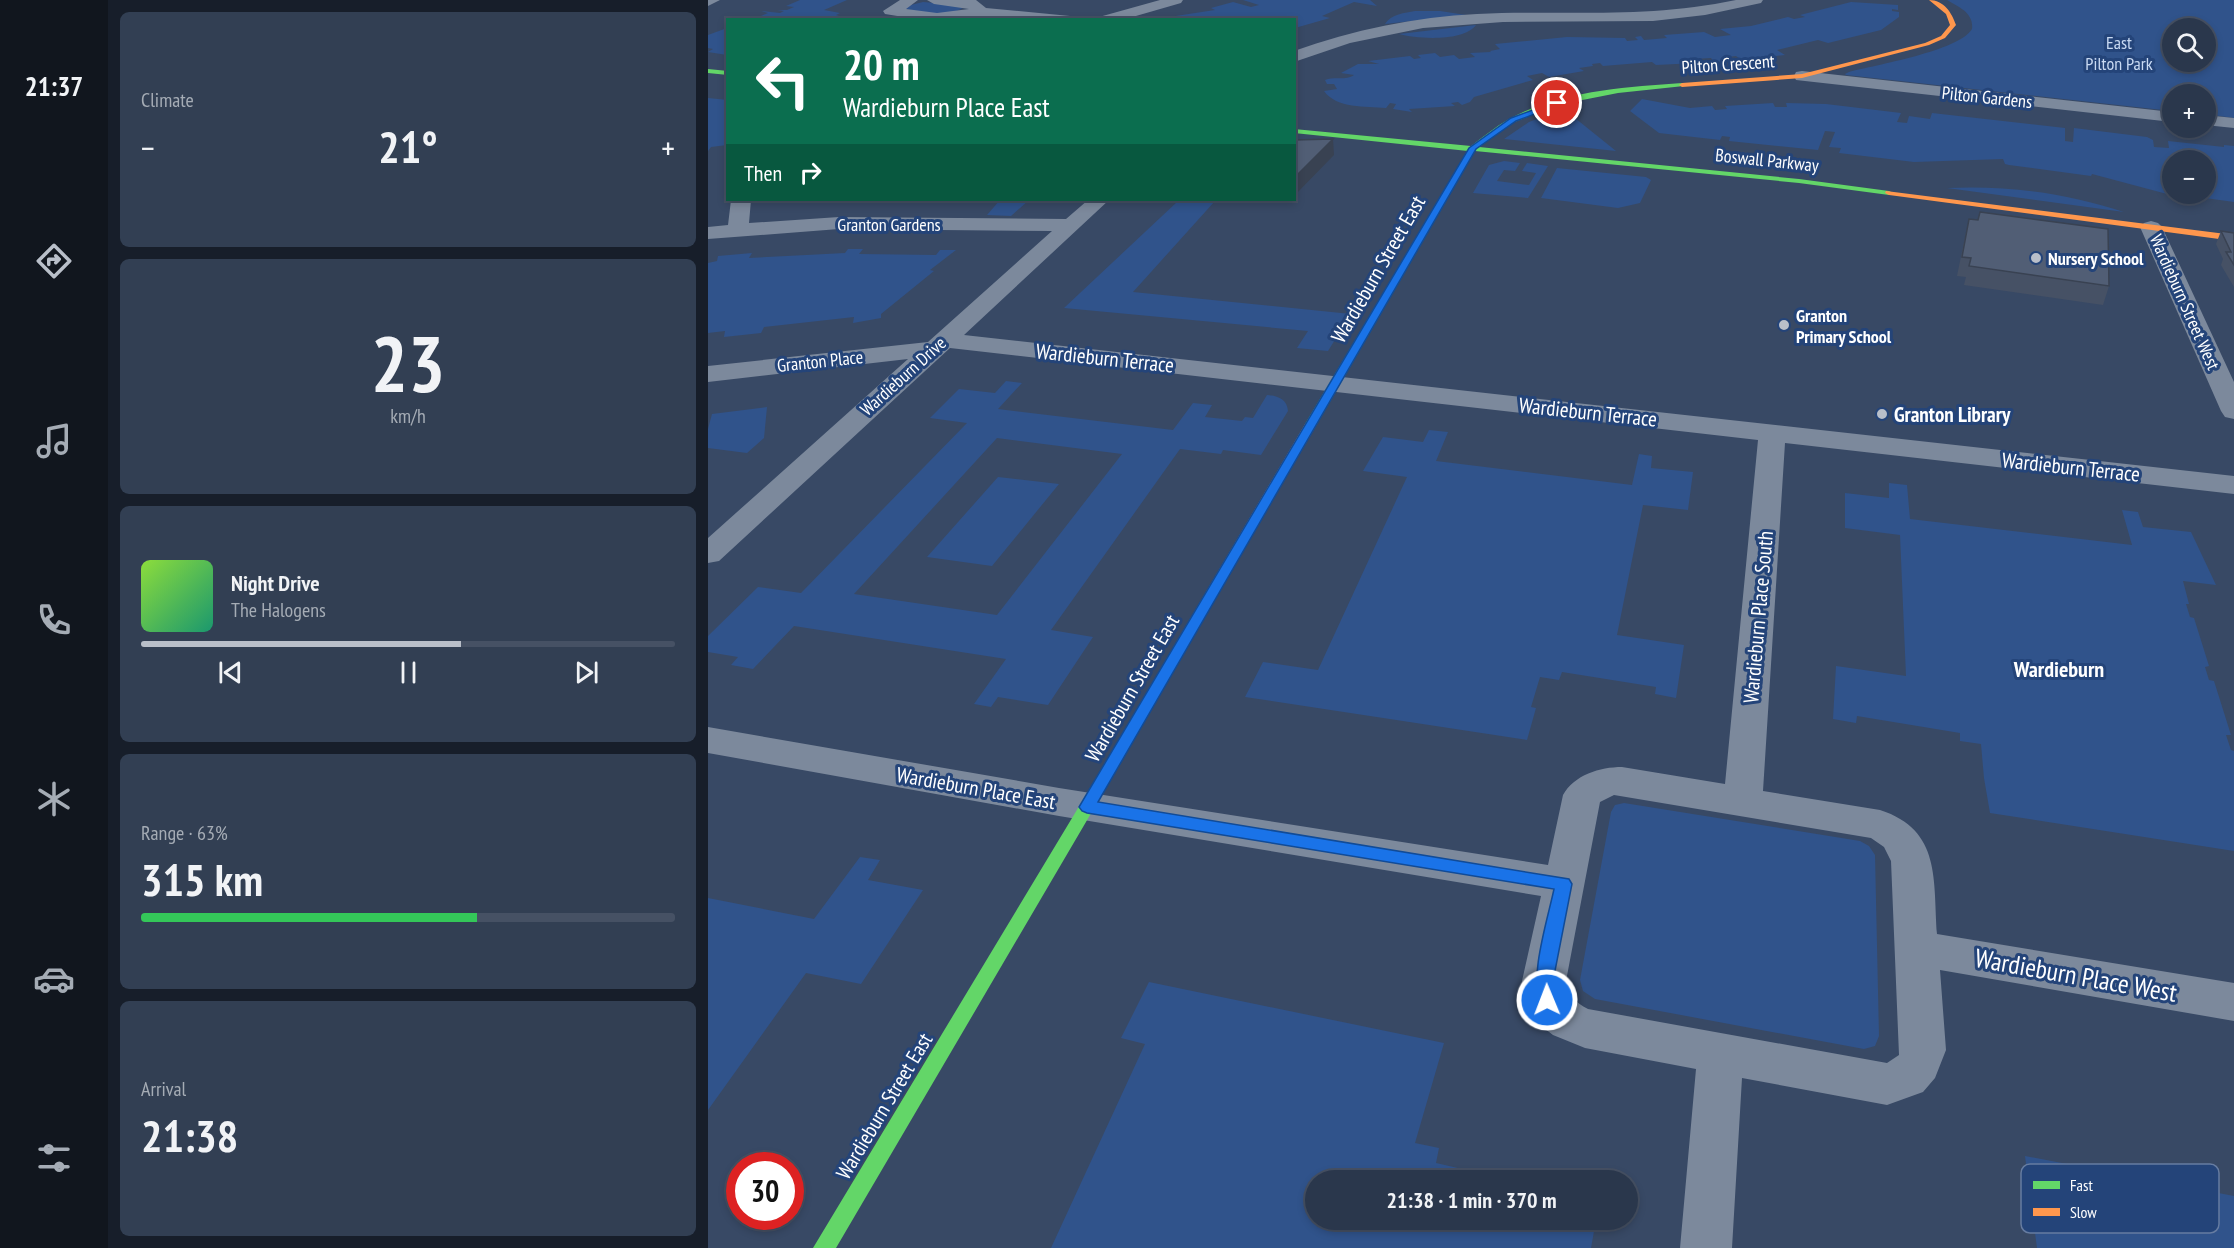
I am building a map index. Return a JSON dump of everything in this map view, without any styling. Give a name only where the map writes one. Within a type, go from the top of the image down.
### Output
[{"type":"street","points":[[708,2],[713,0]]},
{"type":"street","points":[[911,0],[890,11],[937,17],[982,12],[1048,18]]},
{"type":"street","points":[[934,0],[971,3],[982,12]]},
{"type":"street","points":[[1111,18],[1176,0]]},
{"type":"street","points":[[1296,56],[1371,33],[1429,24],[1503,18],[1653,17],[1709,10],[1756,0]]},
{"type":"street","name":"Pilton Crescent","points":[[1473,148],[1514,119],[1542,108],[1582,97],[1638,88],[1802,76],[1915,48],[1943,37],[1952,27],[1953,18],[1946,9],[1932,0]]},
{"type":"street","points":[[708,71],[726,73]]},
{"type":"street","name":"Pilton Gardens","points":[[1802,76],[2162,116]]},
{"type":"street","points":[[2216,121],[2234,123]]},
{"type":"street","name":"Boswall Parkway","points":[[1296,131],[1809,182],[2234,238]]},
{"type":"street","name":"Wardieburn Street East","points":[[824,1248],[1087,807],[1473,148]]},
{"type":"street","points":[[738,230],[741,201]]},
{"type":"street","name":"Wardieburn Drive","points":[[708,554],[937,344],[1098,201]]},
{"type":"street","name":"Granton Gardens","points":[[708,233],[874,223],[1070,225]]},
{"type":"street","name":"Wardieburn Street West","points":[[2151,227],[2234,411]]},
{"type":"street","name":"Wardieburn Terrace","points":[[937,344],[1335,384],[2234,485]]},
{"type":"street","name":"Granton Place","points":[[708,374],[937,344]]},
{"type":"street","name":"Wardieburn Place South","points":[[1743,800],[1772,433]]},
{"type":"street","name":"Wardieburn Place East","points":[[708,740],[1087,807],[1563,884]]},
{"type":"street","points":[[1622,781],[1880,825],[1898,836],[1910,853],[1918,949],[1923,1050],[1921,1063],[1915,1072],[1899,1082],[1887,1084],[1720,1055],[1585,1028],[1562,1018],[1547,1000],[1544,981],[1563,884],[1582,795],[1599,784],[1622,781]]},
{"type":"street","name":"Wardieburn Place West","points":[[1918,949],[2234,1002]]},
{"type":"street","points":[[1706,1248],[1720,1055]]},
{"type":"green space","points":[[800,0],[847,0],[824,10],[840,13],[834,18],[756,18],[768,13],[761,11],[780,13],[784,11],[777,10],[794,7],[786,6]]},
{"type":"green space","points":[[1243,0],[1370,0],[1377,6],[1354,2],[1322,16],[1330,18],[1296,28],[1296,18],[1169,17],[1215,10],[1211,8],[1233,2],[1251,7],[1259,5]]},
{"type":"green space","name":"East Pilton Park","points":[[1947,0],[2234,0],[2234,118],[2216,116],[2216,84],[2162,84],[2162,110],[1845,74],[1951,44],[1964,37],[1972,29],[1971,19],[1965,11]]},
{"type":"green space","points":[[923,2],[964,7],[942,14],[924,14],[903,7]]},
{"type":"green space","points":[[1851,2],[1898,5],[1898,10],[1892,9],[1892,11],[1899,12],[1899,17],[1881,30],[1828,43],[1818,40],[1777,50],[1785,55],[1741,60],[1736,56],[1728,57],[1732,61],[1714,62],[1711,58],[1694,59],[1696,63],[1656,65],[1652,62],[1603,66],[1600,63],[1592,64],[1593,66],[1579,68],[1584,71],[1549,77],[1542,73],[1527,76],[1533,80],[1474,97],[1470,102],[1462,105],[1458,102],[1451,103],[1455,106],[1409,109],[1412,112],[1393,109],[1396,104],[1390,103],[1386,108],[1344,104],[1336,101],[1324,91],[1337,89],[1334,84],[1327,84],[1325,80],[1351,77],[1354,75],[1341,73],[1358,64],[1379,64],[1368,61],[1410,56],[1414,59],[1421,58],[1418,55],[1435,53],[1440,57],[1454,55],[1459,59],[1475,57],[1470,53],[1500,49],[1495,44],[1567,37],[1625,38],[1627,41],[1638,40],[1635,37],[1641,36],[1644,40],[1667,38],[1664,35],[1704,32],[1715,37],[1731,35],[1720,29],[1751,26],[1788,17],[1794,19],[1805,17],[1800,15]]},
{"type":"green space","points":[[1415,11],[1440,11],[1466,15],[1385,24],[1394,16]]},
{"type":"green space","points":[[1476,25],[1470,30],[1451,37],[1428,38],[1399,34]]},
{"type":"green space","points":[[726,28],[726,55],[708,52],[713,49],[708,48],[708,35]]},
{"type":"green space","points":[[708,98],[726,100],[726,145],[711,147],[708,151]]},
{"type":"green space","points":[[1642,99],[1690,108],[1712,106],[1715,110],[1727,109],[1725,106],[1773,103],[1775,107],[1787,107],[1786,103],[1826,104],[1901,113],[1897,122],[1907,123],[1909,116],[1930,119],[1932,113],[2065,128],[2065,141],[2073,142],[2074,128],[2147,137],[2153,140],[2154,147],[2169,148],[2168,141],[2234,146],[2234,202],[2216,199],[2216,150],[2162,150],[2162,193],[2092,174],[2091,176],[2009,165],[2005,164],[2003,159],[1914,162],[1839,153],[1841,148],[1829,147],[1835,132],[1825,131],[1818,150],[1729,141],[1730,137],[1722,136],[1720,140],[1659,133],[1630,111]]},
{"type":"green space","points":[[1563,109],[1616,151],[1504,139],[1529,122]]},
{"type":"green space","points":[[1504,161],[1520,163],[1515,171],[1504,170],[1497,181],[1529,185],[1536,173],[1522,171],[1527,163],[1548,166],[1528,198],[1473,193],[1489,165]]},
{"type":"green space","points":[[1557,168],[1646,177],[1651,180],[1640,203],[1618,208],[1541,198]]},
{"type":"green space","points":[[1947,188],[2014,189],[2059,195],[2124,212]]},
{"type":"green space","points":[[999,201],[1028,201],[1011,216],[987,215]]},
{"type":"green space","points":[[1166,201],[1215,201],[1133,292],[1351,314],[1328,351],[1297,348],[1308,331],[1064,308],[1177,202]]},
{"type":"green space","points":[[848,249],[863,249],[859,254],[936,255],[940,250],[956,250],[881,314],[881,318],[853,323],[854,317],[764,327],[761,333],[724,337],[725,331],[708,333],[708,263],[717,261],[718,256],[752,253],[749,258],[845,253]]},
{"type":"green space","points":[[1006,381],[1022,383],[998,409],[1173,430],[1193,403],[1212,405],[1205,417],[1242,421],[1245,417],[1253,418],[1267,395],[1281,399],[1288,411],[1261,455],[1223,450],[1221,454],[1180,449],[1051,630],[1093,637],[1048,705],[998,697],[991,707],[974,704],[1006,659],[794,626],[753,669],[731,665],[738,657],[708,652],[708,636],[758,587],[801,593],[967,423],[930,418],[959,389],[995,393]],"holes":[[[997,438],[1122,454],[997,615],[854,594]]]},
{"type":"green space","points":[[767,407],[764,438],[747,453],[708,448],[708,429],[712,414]]},
{"type":"green space","points":[[1429,430],[1448,432],[1436,461],[1632,485],[1639,454],[1652,456],[1651,468],[1693,472],[1688,510],[1643,505],[1617,635],[1684,645],[1676,698],[1655,694],[1656,687],[1562,672],[1559,680],[1540,677],[1531,707],[1536,708],[1527,740],[1245,697],[1263,662],[1318,670],[1407,477],[1363,471],[1383,437],[1423,442]]},
{"type":"green space","points":[[998,477],[1059,484],[992,566],[927,557]]},
{"type":"green space","points":[[1889,483],[1907,485],[1910,519],[2132,545],[2122,510],[2138,512],[2143,527],[2191,532],[2216,585],[2183,581],[2189,604],[2186,604],[2190,617],[2194,618],[2209,666],[2205,667],[2209,680],[2214,681],[2231,735],[2226,735],[2231,750],[2234,751],[2234,851],[1990,813],[1981,744],[1960,741],[1960,733],[1857,716],[1856,723],[1833,719],[1836,666],[1906,676],[1900,535],[1845,528],[1845,493],[1889,498]]},
{"type":"green space","points":[[1624,803],[1860,841],[1869,846],[1875,855],[1879,1036],[1875,1046],[1864,1049],[1595,999],[1583,991],[1580,980],[1611,812],[1615,805]]},
{"type":"green space","points":[[860,857],[880,860],[868,880],[923,890],[861,984],[806,973],[708,1110],[708,898],[814,919]]},
{"type":"green space","points":[[1149,982],[1444,1043],[1415,1143],[1439,1148],[1436,1163],[1466,1170],[1305,1170],[1305,1230],[1594,1230],[1591,1248],[1051,1248],[1145,1044],[1121,1038]]},
{"type":"green space","points":[[2025,1156],[2067,1164],[2026,1164]]},
{"type":"green space","points":[[2219,1193],[2234,1196],[2234,1248],[2037,1248],[2035,1233],[2219,1233]]},
{"type":"building","points":[[1333,139],[1296,176],[1296,140]]},
{"type":"building","name":"Nursery School","points":[[1980,212],[2108,229],[2109,286],[1969,266],[1971,258],[1962,257],[1969,219],[1978,220]]},
{"type":"building","points":[[2221,231],[2234,233],[2234,265],[2226,252],[2231,252]]},
{"type":"traffic: fast","points":[[708,71],[726,73]]},
{"type":"traffic: fast","points":[[1311,424],[1473,148],[1509,122],[1555,104],[1597,94],[1682,85]]},
{"type":"traffic: fast","points":[[1296,131],[1799,181],[1889,193]]},
{"type":"traffic: fast","points":[[824,1248],[1112,764]]},
{"type":"traffic: slow","points":[[1682,85],[1802,76],[1927,44],[1943,37],[1953,25],[1949,13],[1932,0]]},
{"type":"traffic: slow","points":[[1889,193],[2234,238]]},
{"type":"traffic: slow","points":[[1112,764],[1311,424]]},
{"type":"place","name":"Nursery School","points":[[2036,258]]},
{"type":"place","name":"Granton Primary School","points":[[1784,325]]},
{"type":"place","name":"Granton Library","points":[[1882,414]]},
{"type":"district","name":"Wardieburn","points":[[2059,669]]},
{"type":"route","points":[[1547,1000],[1544,981],[1563,884],[1087,807],[1473,148],[1514,119],[1557,103]]}]
